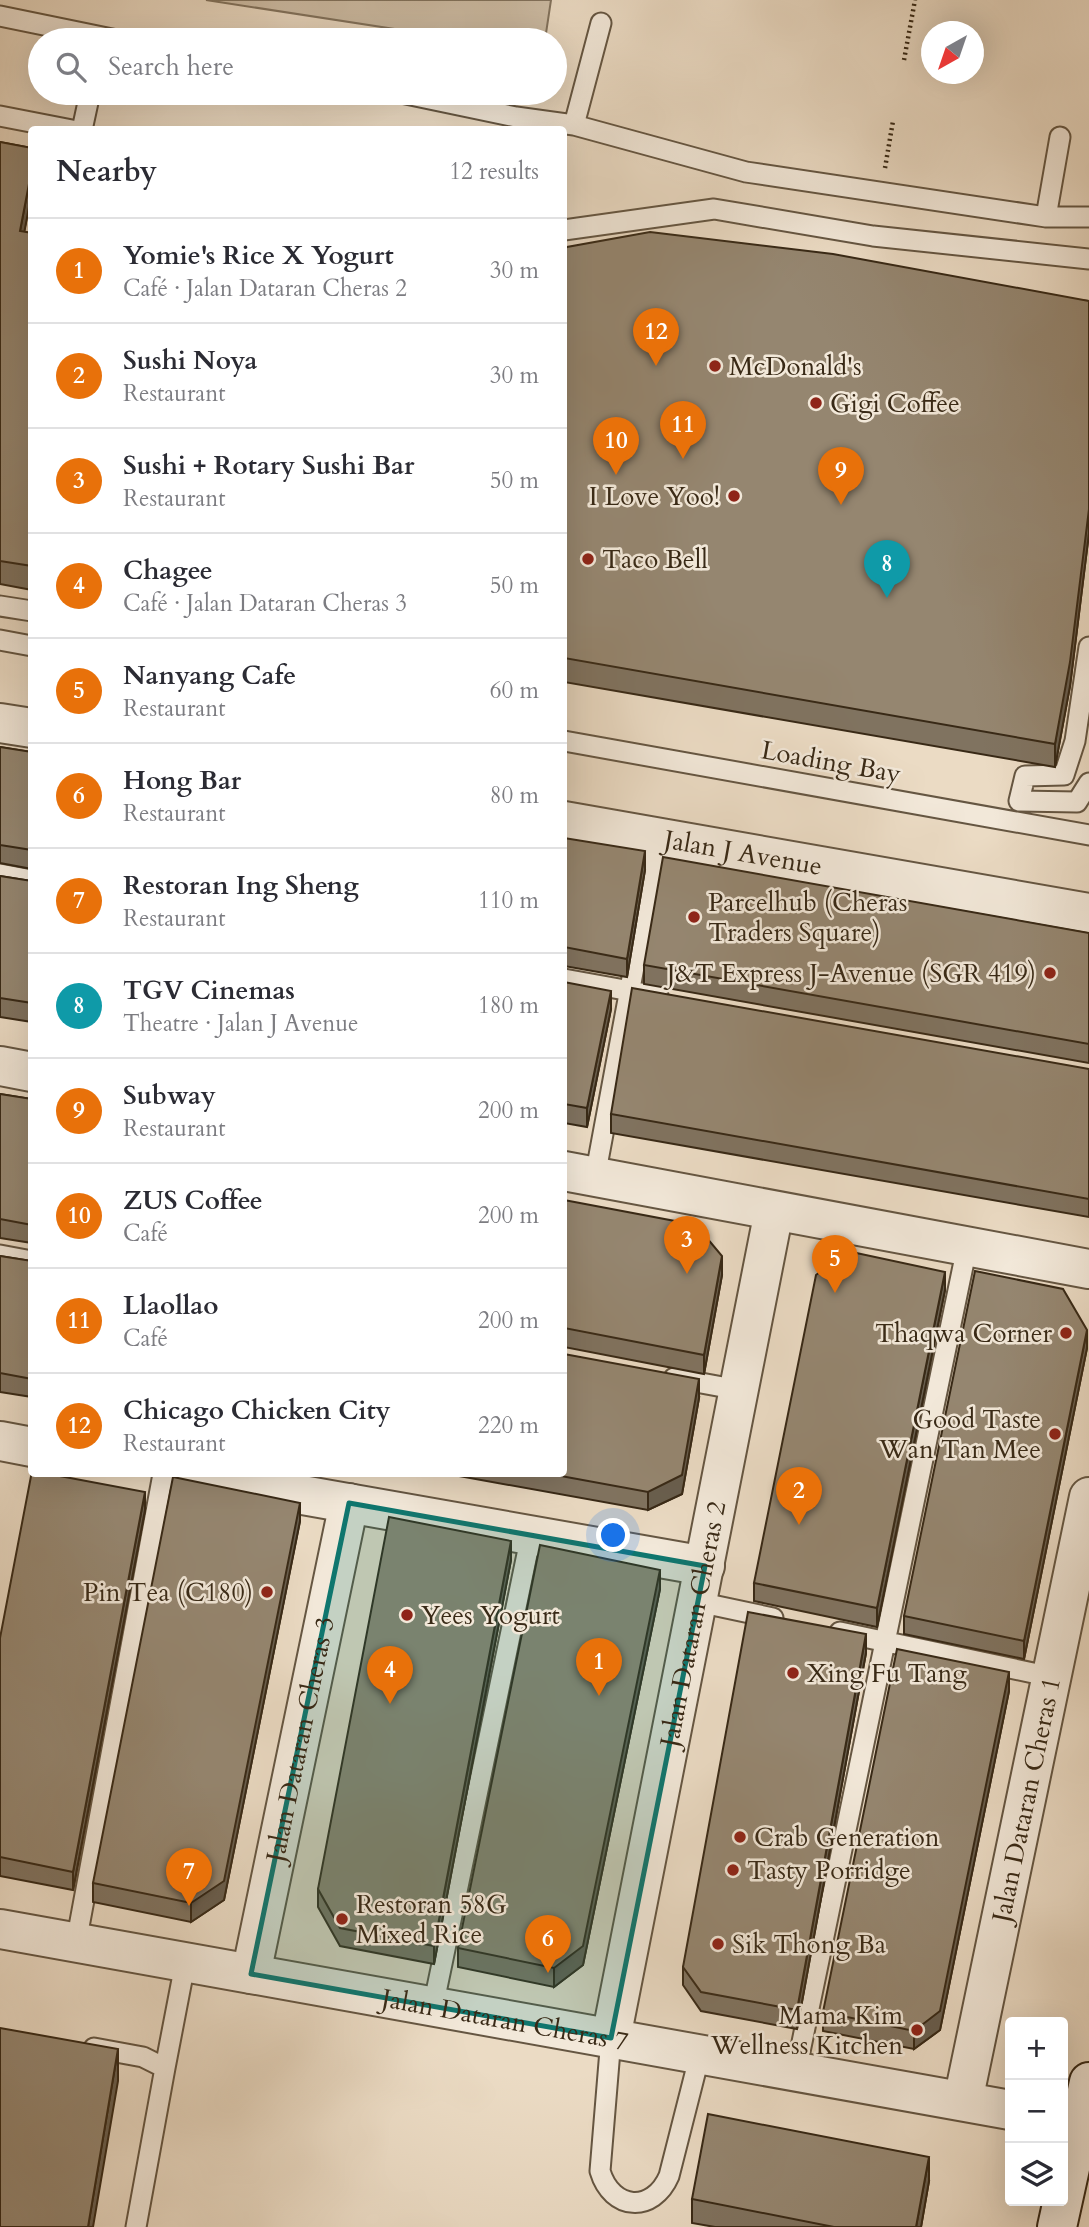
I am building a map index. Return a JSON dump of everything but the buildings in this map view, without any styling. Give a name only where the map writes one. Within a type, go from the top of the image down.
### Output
[{"type":"street","points":[[0,723],[28,727]]},
{"type":"street","name":"Jalan J Avenue","points":[[567,822],[1089,914]]},
{"type":"street","points":[[0,1066],[28,1071]]},
{"type":"street","points":[[579,1174],[1089,1269]]},
{"type":"street","name":"Jalan Dataran Cheras 2","points":[[611,2038],[774,1211]]},
{"type":"street","points":[[0,1441],[28,1446]]},
{"type":"street","points":[[200,1477],[531,1535],[701,1584]]},
{"type":"street","name":"Jalan Dataran Cheras 1","points":[[963,2101],[1089,1497]]},
{"type":"street","name":"Jalan Dataran Cheras 3","points":[[251,1974],[349,1503]]},
{"type":"street","name":"Jalan Dataran Cheras 7","points":[[0,1929],[1005,2109]]},
{"type":"street","points":[[1068,2099],[1089,2084]]},
{"type":"street","points":[[1068,2157],[1089,2084]]},
{"type":"street","points":[[1057,2227],[1060,2206]]},
{"type":"lane","points":[[0,16],[56,28]]},
{"type":"lane","points":[[574,125],[601,23]]},
{"type":"lane","points":[[83,126],[87,105]]},
{"type":"lane","points":[[458,105],[574,125],[746,172],[1046,218],[1089,217]]},
{"type":"lane","points":[[0,116],[51,126]]},
{"type":"lane","points":[[1046,218],[1060,137]]},
{"type":"lane","points":[[567,230],[714,209],[873,236],[1089,259]]},
{"type":"lane","points":[[0,606],[28,610]]},
{"type":"lane","points":[[0,640],[28,645]]},
{"type":"lane","points":[[1089,648],[1075,741],[1064,775],[1025,776],[1019,801],[1077,802],[1089,783]]},
{"type":"lane","name":"Loading Bay","points":[[567,742],[1089,835]]},
{"type":"lane","points":[[579,1174],[630,991],[658,838]]},
{"type":"lane","points":[[0,874],[28,879]]},
{"type":"lane","points":[[567,980],[670,999]]},
{"type":"lane","points":[[796,2071],[967,1247]]},
{"type":"lane","points":[[0,1255],[28,1260]]},
{"type":"lane","points":[[658,1375],[739,1390]]},
{"type":"lane","points":[[76,1943],[162,1477]]},
{"type":"lane","points":[[433,2007],[531,1535]]},
{"type":"lane","points":[[701,1584],[791,1622]]},
{"type":"lane","points":[[818,1628],[1052,1677]]},
{"type":"lane","points":[[136,2227],[185,1964]]},
{"type":"lane","points":[[611,2038],[600,2171],[609,2191],[627,2202],[649,2200],[665,2186],[700,2054]]},
{"type":"lane","points":[[77,2044],[143,2057],[165,2068]]},
{"type":"path","points":[[904,60],[915,0]]},
{"type":"path","points":[[883,176],[893,121]]},
{"type":"highlighted area","points":[[349,1503],[705,1566],[611,2038],[251,1974]]},
{"type":"shaded area","points":[[206,0],[551,0],[547,28],[388,28]]},
{"type":"place","name":"Chicago Chicken City","points":[[656,366]]},
{"type":"place","name":"McDonald's","points":[[715,366]]},
{"type":"place","name":"Gigi Coffee","points":[[816,403]]},
{"type":"place","name":"Llaollao","points":[[683,459]]},
{"type":"place","name":"ZUS Coffee","points":[[616,475]]},
{"type":"place","name":"I Love Yoo!","points":[[734,496]]},
{"type":"place","name":"Subway","points":[[841,505]]},
{"type":"place","name":"Taco Bell","points":[[588,559]]},
{"type":"place","name":"TGV Cinemas","points":[[887,598]]},
{"type":"place","name":"Parcelhub (Cheras Traders Square)","points":[[694,917]]},
{"type":"place","name":"J&T Express J-Avenue (SGR 419)","points":[[1050,973]]},
{"type":"place","name":"Sushi + Rotary Sushi Bar","points":[[687,1274]]},
{"type":"place","name":"Nanyang Cafe","points":[[835,1293]]},
{"type":"place","name":"Thaqwa Corner","points":[[1066,1333]]},
{"type":"place","name":"Good Taste Wan Tan Mee","points":[[1055,1434]]},
{"type":"place","name":"Sushi Noya","points":[[799,1525]]},
{"type":"place","name":"Pin Tea (C180)","points":[[267,1592]]},
{"type":"place","name":"Yees Yogurt","points":[[407,1615]]},
{"type":"place","name":"Xing Fu Tang","points":[[793,1673]]},
{"type":"place","name":"Yomie's Rice X Yogurt","points":[[599,1696]]},
{"type":"place","name":"Chagee","points":[[390,1704]]},
{"type":"place","name":"Crab Generation","points":[[740,1837]]},
{"type":"place","name":"Tasty Porridge","points":[[733,1870]]},
{"type":"place","name":"Restoran Ing Sheng","points":[[189,1906]]},
{"type":"place","name":"Restoran 58G Mixed Rice","points":[[342,1919]]},
{"type":"place","name":"Sik Thong Ba","points":[[718,1944]]},
{"type":"place","name":"Hong Bar","points":[[548,1973]]},
{"type":"place","name":"Mama Kim Wellness Kitchen","points":[[917,2030]]}]
